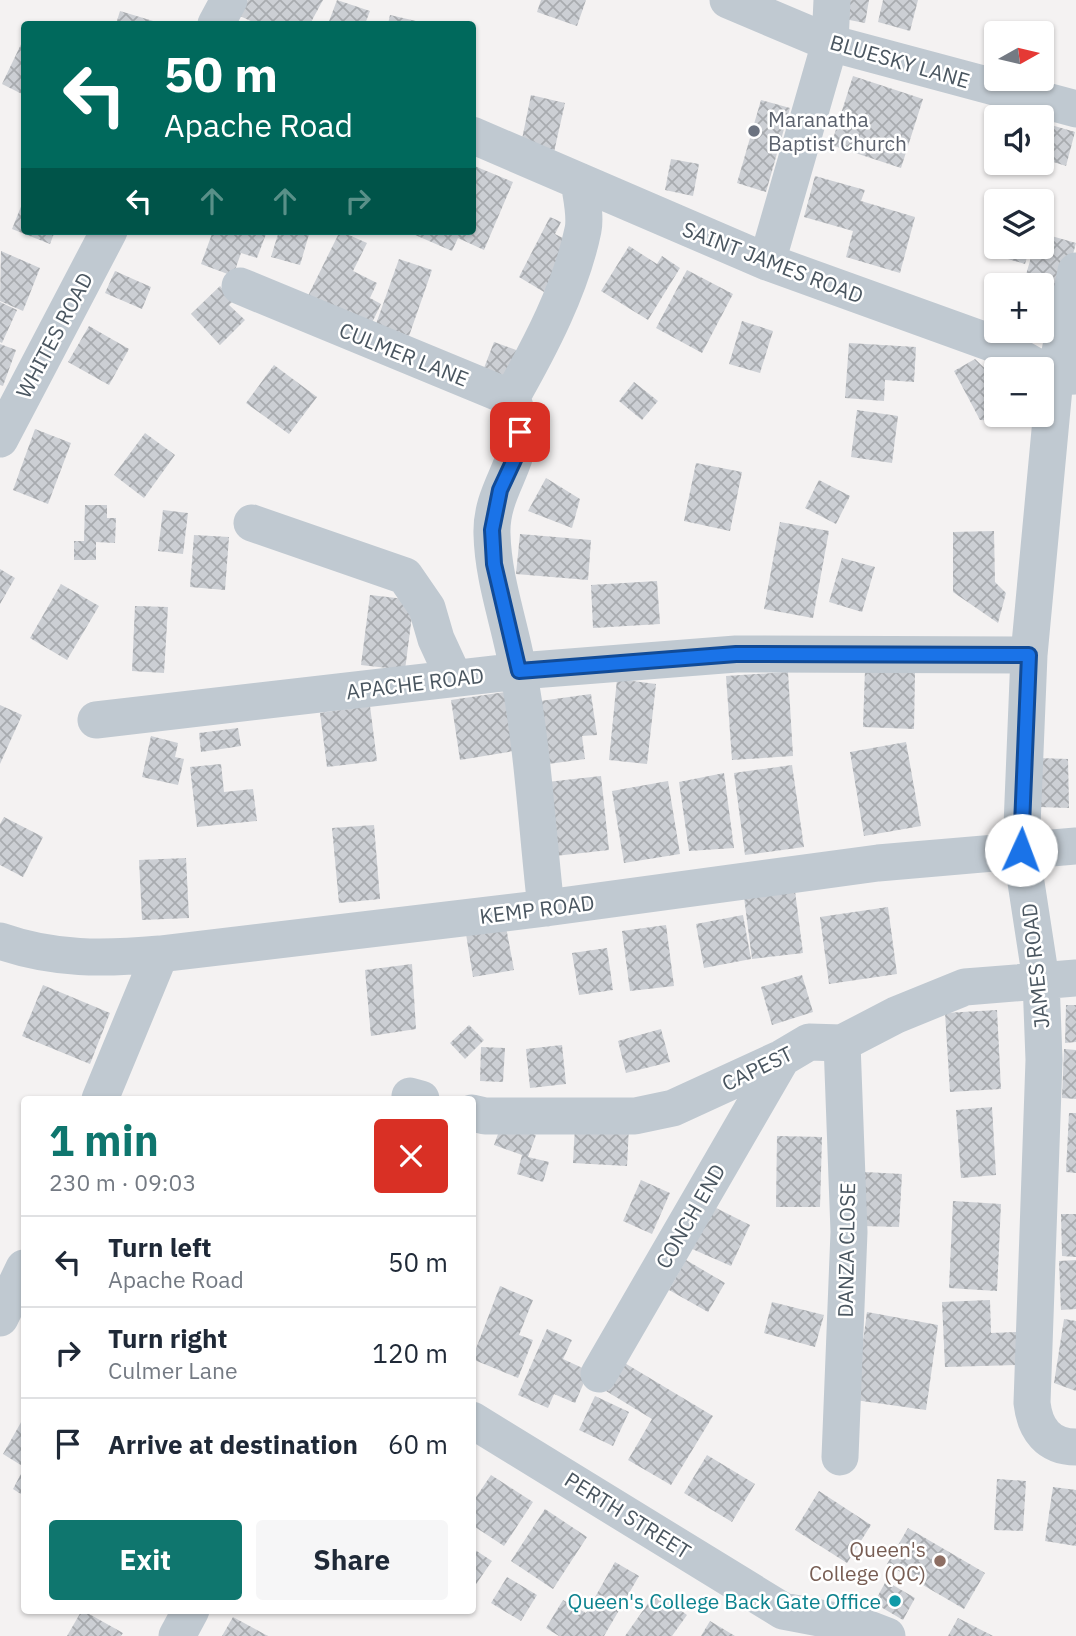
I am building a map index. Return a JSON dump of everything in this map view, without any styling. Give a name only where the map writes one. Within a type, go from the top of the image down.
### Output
[{"type":"street","points":[[218,21],[229,0]]},
{"type":"street","name":"BLUESKY LANE","points":[[728,0],[830,43],[1076,109]]},
{"type":"street","points":[[766,262],[830,43],[832,0]]},
{"type":"street","name":"SAINT JAMES ROAD","points":[[476,137],[766,262],[997,345],[1065,376]]},
{"type":"street","points":[[546,908],[519,671],[494,564],[492,530],[500,490],[520,447],[521,416],[511,398],[535,355],[584,227],[579,181]]},
{"type":"street","name":"WHITES ROAD","points":[[0,439],[106,235]]},
{"type":"street","points":[[1065,376],[1076,271]]},
{"type":"street","name":"CULMER LANE","points":[[240,286],[511,398]]},
{"type":"street","name":"JAMES ROAD","points":[[1065,376],[1029,655],[1021,850],[1058,979],[1044,1060],[1032,1403],[1034,1417],[1043,1435],[1062,1445],[1076,1447]]},
{"type":"street","points":[[253,523],[405,576],[426,608],[436,639],[454,678]]},
{"type":"street","name":"APACHE ROAD","points":[[96,720],[519,671],[736,654],[1029,655]]},
{"type":"street","name":"KEMP ROAD","points":[[0,941],[58,957],[104,959],[546,908],[878,863],[1076,846]]},
{"type":"street","points":[[101,1096],[160,954]]},
{"type":"street","name":"CAPEST","points":[[476,1114],[635,1115],[673,1108],[782,1058],[809,1042],[842,1043],[896,1015],[965,987],[1058,979]]},
{"type":"street","name":"DANZA CLOSE","points":[[840,1457],[849,1232],[842,1043]]},
{"type":"street","name":"CONCH END","points":[[599,1374],[782,1058]]},
{"type":"street","points":[[0,1318],[21,1274]]},
{"type":"street","name":"PERTH STREET","points":[[476,1423],[788,1623]]},
{"type":"street","points":[[177,1636],[189,1614]]},
{"type":"street","points":[[788,1623],[860,1626],[887,1636]]},
{"type":"building","points":[[248,0],[323,0],[312,21],[251,21],[240,16]]},
{"type":"building","points":[[337,0],[370,11],[366,21],[329,21]]},
{"type":"building","points":[[541,0],[586,0],[577,26],[537,12]]},
{"type":"building","points":[[842,0],[869,0],[865,23],[839,18]]},
{"type":"building","points":[[883,0],[918,0],[910,31],[878,22]]},
{"type":"building","points":[[120,11],[153,21],[117,21]]},
{"type":"building","points":[[390,15],[416,21],[389,21]]},
{"type":"building","points":[[21,44],[21,94],[2,84]]},
{"type":"building","points":[[853,76],[923,99],[901,168],[831,145]]},
{"type":"building","points":[[531,95],[565,103],[554,152],[521,144]]},
{"type":"building","points":[[761,100],[790,108],[766,192],[737,183]]},
{"type":"building","points":[[1054,126],[1075,132],[1066,166],[1054,162]]},
{"type":"building","points":[[671,159],[699,164],[693,196],[665,190]]},
{"type":"building","points":[[476,167],[513,182],[484,250],[458,238],[452,251],[415,235],[476,235]]},
{"type":"building","points":[[815,176],[865,190],[861,201],[915,217],[900,273],[846,257],[853,231],[804,217]]},
{"type":"building","points":[[21,206],[21,233],[12,229]]},
{"type":"building","points":[[550,217],[561,222],[555,234],[576,245],[544,292],[519,277]]},
{"type":"building","points":[[27,235],[53,235],[50,244]]},
{"type":"building","points":[[212,235],[266,235],[257,258],[241,253],[233,276],[201,264]]},
{"type":"building","points":[[278,235],[309,235],[300,265],[271,257]]},
{"type":"building","points":[[338,235],[349,235],[367,243],[353,271],[377,283],[370,298],[381,304],[370,327],[304,304]]},
{"type":"building","points":[[1054,237],[1076,243],[1055,321],[1054,273],[1026,273],[1031,259],[1054,259]]},
{"type":"building","points":[[629,246],[657,264],[662,256],[680,268],[648,320],[601,291]]},
{"type":"building","points":[[1,251],[40,268],[23,311],[0,301]]},
{"type":"building","points":[[399,259],[432,270],[409,336],[376,324]]},
{"type":"building","points":[[1008,259],[1026,259],[1025,264]]},
{"type":"building","points":[[687,270],[733,294],[702,353],[656,328]]},
{"type":"building","points":[[115,271],[151,287],[142,309],[105,293]]},
{"type":"building","points":[[220,286],[233,301],[229,305],[245,320],[220,345],[191,314]]},
{"type":"building","points":[[0,302],[17,310],[2,343],[0,342]]},
{"type":"building","points":[[742,321],[773,331],[760,373],[729,364]]},
{"type":"building","points":[[89,326],[129,349],[109,385],[68,362]]},
{"type":"building","points":[[494,342],[527,354],[518,381],[484,368]]},
{"type":"building","points":[[849,343],[916,347],[914,382],[885,380],[884,401],[845,398]]},
{"type":"building","points":[[0,344],[16,350],[3,386],[0,385]]},
{"type":"building","points":[[975,359],[984,368],[984,420],[980,420],[954,371]]},
{"type":"building","points":[[274,365],[317,397],[289,434],[246,403]]},
{"type":"building","points":[[634,382],[658,401],[642,420],[619,401]]},
{"type":"building","points":[[857,410],[898,416],[892,463],[851,457]]},
{"type":"building","points":[[35,429],[71,443],[48,504],[13,490]]},
{"type":"building","points":[[145,433],[175,455],[144,498],[114,475]]},
{"type":"building","points":[[696,463],[742,472],[730,531],[684,521]]},
{"type":"building","points":[[546,478],[580,499],[572,528],[528,511]]},
{"type":"building","points":[[819,480],[850,496],[836,524],[805,508]]},
{"type":"building","points":[[85,505],[107,505],[107,518],[116,518],[115,543],[96,542],[96,560],[74,560],[74,541],[84,541]]},
{"type":"building","points":[[163,510],[188,513],[183,554],[158,551]]},
{"type":"building","points":[[780,522],[829,531],[813,618],[764,609]]},
{"type":"building","points":[[994,531],[995,582],[1006,593],[998,623],[953,592],[953,532]]},
{"type":"building","points":[[520,534],[591,540],[588,580],[516,574]]},
{"type":"building","points":[[194,535],[229,537],[225,590],[190,587]]},
{"type":"building","points":[[842,558],[875,567],[862,612],[829,602]]},
{"type":"building","points":[[0,569],[15,578],[0,604]]},
{"type":"building","points":[[657,581],[660,624],[593,628],[591,585]]},
{"type":"building","points":[[61,584],[99,606],[67,660],[30,638]]},
{"type":"building","points":[[370,595],[414,600],[405,670],[361,665]]},
{"type":"building","points":[[135,606],[168,607],[164,673],[132,671]]},
{"type":"building","points":[[865,670],[915,672],[914,729],[863,727]]},
{"type":"building","points":[[788,672],[793,756],[732,760],[726,676]]},
{"type":"building","points":[[617,679],[656,684],[647,764],[609,760]]},
{"type":"building","points":[[505,692],[514,751],[460,760],[451,700]]},
{"type":"building","points":[[591,694],[597,735],[582,736],[585,759],[548,764],[540,701]]},
{"type":"building","points":[[0,705],[22,715],[0,764]]},
{"type":"building","points":[[370,706],[377,761],[327,767],[320,713]]},
{"type":"building","points":[[238,728],[241,746],[201,752],[199,733]]},
{"type":"building","points":[[151,736],[178,743],[175,757],[184,759],[178,785],[142,777]]},
{"type":"building","points":[[906,742],[921,826],[864,836],[850,752]]},
{"type":"building","points":[[1038,758],[1068,759],[1069,808],[1039,807]]},
{"type":"building","points":[[221,764],[224,792],[253,789],[257,821],[197,827],[190,767]]},
{"type":"building","points":[[792,765],[804,847],[745,855],[734,773]]},
{"type":"building","points":[[724,773],[734,848],[689,851],[679,782]]},
{"type":"building","points":[[601,776],[609,850],[555,856],[547,782]]},
{"type":"building","points":[[668,781],[680,854],[624,863],[612,791]]},
{"type":"building","points":[[4,817],[43,837],[23,877],[0,865],[0,824]]},
{"type":"building","points":[[374,825],[380,899],[339,903],[332,828]]},
{"type":"building","points":[[186,858],[189,918],[142,920],[139,860]]},
{"type":"building","points":[[795,891],[803,953],[752,959],[744,897]]},
{"type":"building","points":[[888,907],[897,974],[829,984],[820,917]]},
{"type":"building","points":[[743,915],[751,959],[704,968],[696,924]]},
{"type":"building","points":[[666,925],[674,986],[630,991],[622,931]]},
{"type":"building","points":[[506,927],[514,970],[473,977],[466,934]]},
{"type":"building","points":[[607,948],[613,990],[579,995],[572,953]]},
{"type":"building","points":[[412,964],[416,1029],[371,1036],[365,970]]},
{"type":"building","points":[[802,975],[813,1012],[772,1025],[761,987]]},
{"type":"building","points":[[43,985],[110,1013],[90,1064],[22,1036]]},
{"type":"building","points":[[1066,1005],[1076,1005],[1076,1042],[1065,1043]]},
{"type":"building","points":[[997,1010],[1001,1089],[950,1092],[945,1013]]},
{"type":"building","points":[[469,1025],[484,1040],[465,1059],[450,1043]]},
{"type":"building","points":[[661,1029],[670,1062],[626,1073],[618,1041]]},
{"type":"building","points":[[562,1045],[566,1084],[530,1088],[526,1049]]},
{"type":"building","points":[[481,1047],[505,1048],[503,1082],[480,1081]]},
{"type":"building","points":[[1064,1049],[1076,1050],[1076,1099],[1062,1098]]},
{"type":"building","points":[[992,1107],[996,1175],[961,1178],[956,1110]]},
{"type":"building","points":[[1069,1113],[1076,1113],[1076,1173],[1066,1172]]},
{"type":"building","points":[[502,1123],[536,1135],[528,1157],[549,1162],[543,1182],[517,1174],[522,1155],[494,1145]]},
{"type":"building","points":[[575,1125],[629,1127],[627,1166],[573,1163]]},
{"type":"building","points":[[777,1136],[822,1137],[820,1207],[776,1207]]},
{"type":"building","points":[[865,1172],[902,1174],[899,1227],[862,1226]]},
{"type":"building","points":[[641,1180],[670,1193],[652,1234],[623,1221]]},
{"type":"building","points":[[953,1201],[1001,1204],[997,1291],[949,1288]]},
{"type":"building","points":[[710,1205],[750,1225],[731,1266],[690,1248]]},
{"type":"building","points":[[1061,1214],[1076,1214],[1076,1257],[1062,1256]]},
{"type":"building","points":[[686,1260],[725,1283],[708,1312],[669,1290]]},
{"type":"building","points":[[1076,1260],[1076,1309],[1061,1310],[1059,1261]]},
{"type":"building","points":[[500,1286],[533,1300],[519,1335],[533,1340],[518,1378],[476,1361],[476,1349]]},
{"type":"building","points":[[990,1300],[991,1333],[1016,1332],[1017,1365],[945,1367],[942,1302]]},
{"type":"building","points":[[772,1302],[824,1315],[815,1347],[764,1333]]},
{"type":"building","points":[[867,1312],[938,1325],[926,1410],[855,1400]]},
{"type":"building","points":[[1064,1319],[1076,1321],[1076,1391],[1054,1383]]},
{"type":"building","points":[[547,1329],[572,1340],[563,1359],[589,1371],[575,1403],[554,1394],[548,1408],[518,1395]]},
{"type":"building","points":[[623,1362],[713,1416],[671,1485],[628,1460],[652,1419],[606,1391]]},
{"type":"building","points":[[595,1396],[629,1412],[613,1446],[579,1430]]},
{"type":"building","points":[[21,1422],[21,1465],[3,1454]]},
{"type":"building","points":[[707,1455],[755,1484],[732,1522],[684,1493]]},
{"type":"building","points":[[21,1474],[21,1494],[13,1489]]},
{"type":"building","points":[[491,1475],[533,1502],[504,1546],[476,1528],[476,1497]]},
{"type":"building","points":[[997,1479],[1026,1481],[1023,1531],[994,1530]]},
{"type":"building","points":[[1053,1487],[1076,1490],[1076,1546],[1045,1541]]},
{"type":"building","points":[[819,1491],[871,1525],[847,1563],[795,1530]]},
{"type":"building","points":[[545,1509],[587,1537],[553,1589],[511,1561]]},
{"type":"building","points":[[908,1528],[985,1573],[964,1609],[887,1564]]},
{"type":"building","points":[[476,1551],[492,1561],[476,1584]]},
{"type":"building","points":[[615,1562],[639,1576],[604,1636],[559,1636],[546,1628],[563,1600],[586,1613]]},
{"type":"building","points":[[507,1577],[537,1595],[521,1621],[491,1603]]},
{"type":"building","name":"Queen's College Back Gate Office","points":[[886,1581],[915,1598],[903,1620],[874,1603]]},
{"type":"building","points":[[656,1592],[687,1615],[672,1636],[625,1636]]},
{"type":"building","points":[[80,1614],[89,1614],[123,1633],[121,1636],[67,1636]]},
{"type":"building","points":[[233,1617],[268,1636],[222,1636]]},
{"type":"building","points":[[958,1618],[993,1636],[948,1636]]},
{"type":"building","points":[[710,1621],[735,1636],[701,1636]]},
{"type":"place","name":"Maranatha Baptist Church","points":[[754,131]]},
{"type":"place","name":"Queen's College (QC)","points":[[940,1561]]},
{"type":"place","name":"Queen's College Back Gate Office","points":[[895,1601]]},
{"type":"route","points":[[520,432],[520,447],[500,490],[492,530],[494,564],[519,671],[736,654],[1029,655],[1021,850]]}]
